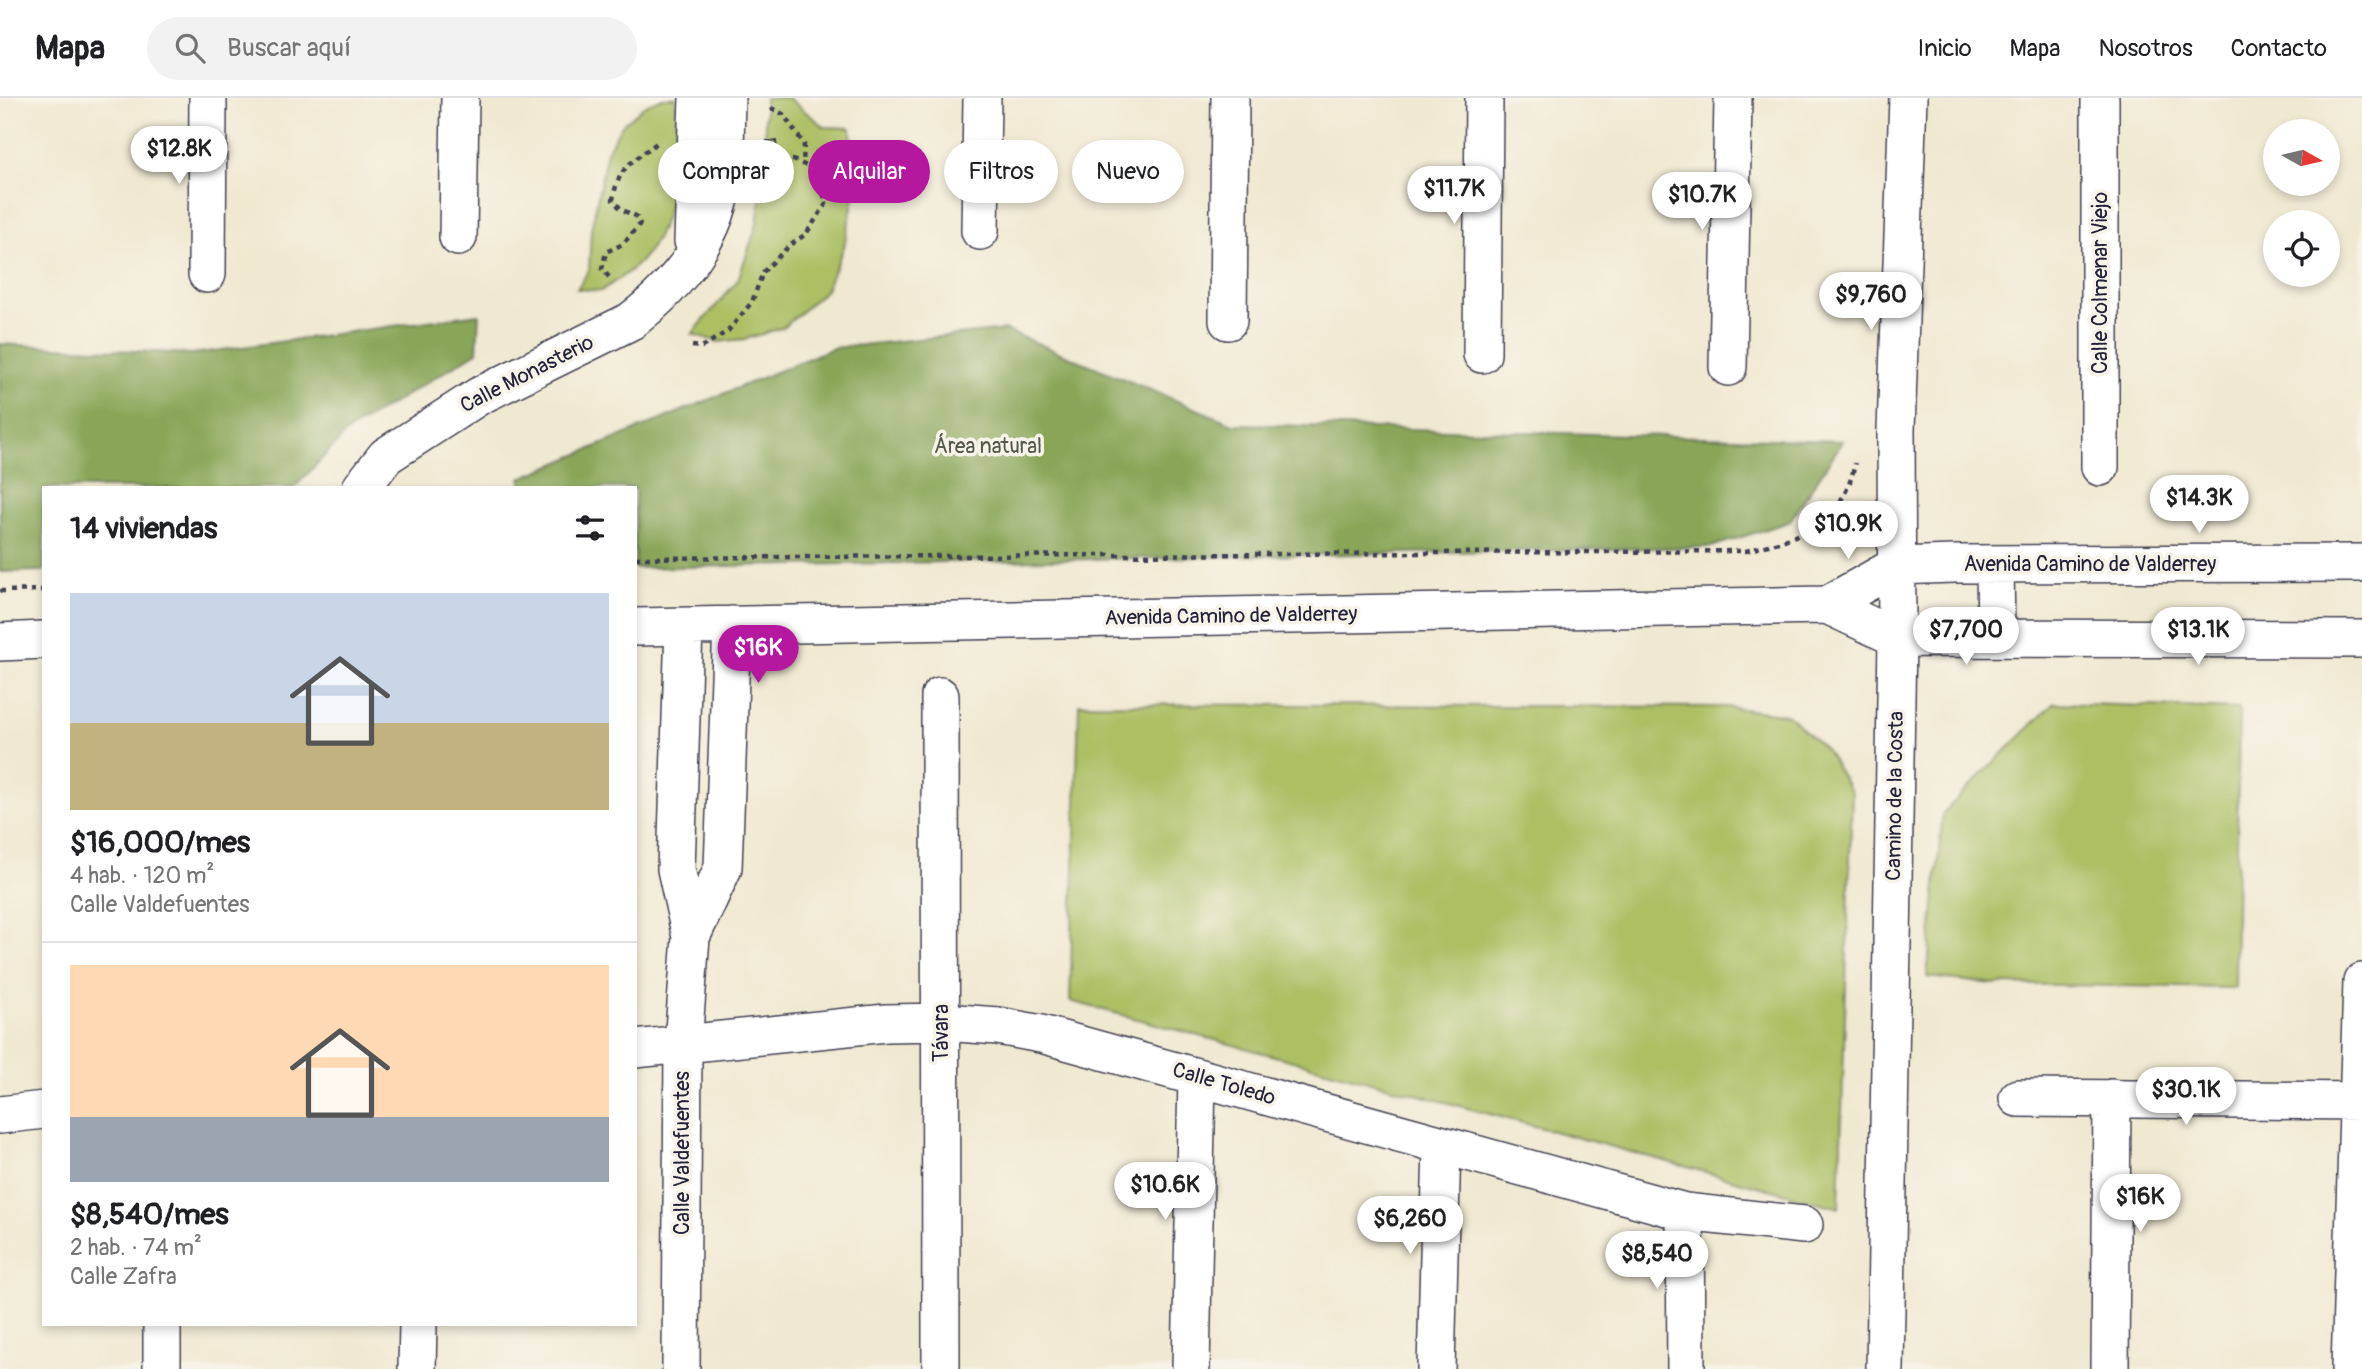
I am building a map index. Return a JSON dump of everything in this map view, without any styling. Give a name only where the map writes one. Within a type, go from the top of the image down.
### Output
[{"type":"street","points":[[207,274],[208,98]]},
{"type":"street","points":[[458,237],[460,98]]},
{"type":"street","points":[[692,259],[698,98]]},
{"type":"street","name":"Calle Monasterio","points":[[363,486],[386,456],[479,396],[631,321],[677,279],[707,233],[718,205],[724,175],[726,98]]},
{"type":"street","points":[[980,231],[982,98]]},
{"type":"street","points":[[1228,321],[1230,98]]},
{"type":"street","points":[[1482,354],[1484,98]]},
{"type":"street","points":[[1728,367],[1733,98]]},
{"type":"street","name":"Camino de la Costa","points":[[1885,1369],[1897,638],[1896,430],[1908,98]]},
{"type":"street","name":"Calle Colmenar Viejo","points":[[2100,98],[2101,467]]},
{"type":"street","name":"Avenida Camino de Valderrey","points":[[1827,605],[1896,566],[2362,563]]},
{"type":"street","points":[[1995,565],[1996,638]]},
{"type":"street","name":"Avenida Camino de Valderrey","points":[[637,626],[1827,605],[1897,638],[2362,639]]},
{"type":"street","name":"Calle Valdefuentes","points":[[691,937],[723,868],[732,625]]},
{"type":"street","name":"Calle Valdefuentes","points":[[681,1369],[683,1044],[691,937],[676,869],[684,627]]},
{"type":"street","points":[[0,642],[42,640]]},
{"type":"street","name":"Távara","points":[[940,696],[941,1369]]},
{"type":"street","points":[[2350,1369],[2362,982]]},
{"type":"street","name":"Calle Toledo","points":[[637,1049],[886,1023],[941,1022],[998,1026],[1041,1034],[1685,1212],[1804,1225]]},
{"type":"street","points":[[1191,1369],[1196,1077]]},
{"type":"street","points":[[2018,1098],[2360,1100]]},
{"type":"street","points":[[2110,1369],[2112,1098]]},
{"type":"street","points":[[0,1115],[42,1110]]},
{"type":"street","points":[[1436,1369],[1442,1145]]},
{"type":"street","points":[[1685,1212],[1686,1369]]},
{"type":"street","points":[[162,1326],[162,1369]]},
{"type":"street","points":[[417,1369],[418,1326]]},
{"type":"path","points":[[771,108],[783,114],[804,144],[803,164]]},
{"type":"path","points":[[610,277],[602,269],[606,253],[623,244],[640,224],[636,216],[622,210],[613,200],[619,175],[629,163],[664,136]]},
{"type":"path","points":[[692,346],[702,347],[728,331],[752,302],[764,272],[790,245],[806,234],[826,204],[814,169],[794,160]]},
{"type":"path","points":[[637,558],[1746,551],[1782,542],[1822,524],[1840,504],[1852,482],[1856,458],[1896,430]]},
{"type":"path","points":[[0,591],[42,590]]},
{"type":"green space","points":[[663,98],[676,98],[677,140],[658,140],[658,203],[669,203],[662,226],[653,245],[626,274],[601,291],[577,289],[589,270],[591,230],[607,151],[622,125],[645,105]]},
{"type":"green space","points":[[765,98],[788,98],[825,127],[851,128],[852,140],[808,140],[808,203],[853,203],[844,247],[825,291],[784,327],[746,339],[718,342],[692,334],[738,280],[757,224],[760,203],[794,203],[794,140],[765,140]]},
{"type":"green space","points":[[479,314],[477,352],[349,430],[296,486],[42,486],[42,571],[0,572],[0,344],[192,354]]},
{"type":"green space","name":"Área natural","points":[[1005,330],[1233,424],[1843,441],[1789,522],[1711,547],[637,568],[637,486],[521,486],[521,478],[833,348]]},
{"type":"green space","points":[[2054,703],[2239,709],[2235,988],[1995,984],[1927,977],[1943,813]]},
{"type":"green space","points":[[1079,704],[1727,707],[1788,715],[1826,750],[1852,793],[1839,1208],[1070,1001]]}]
